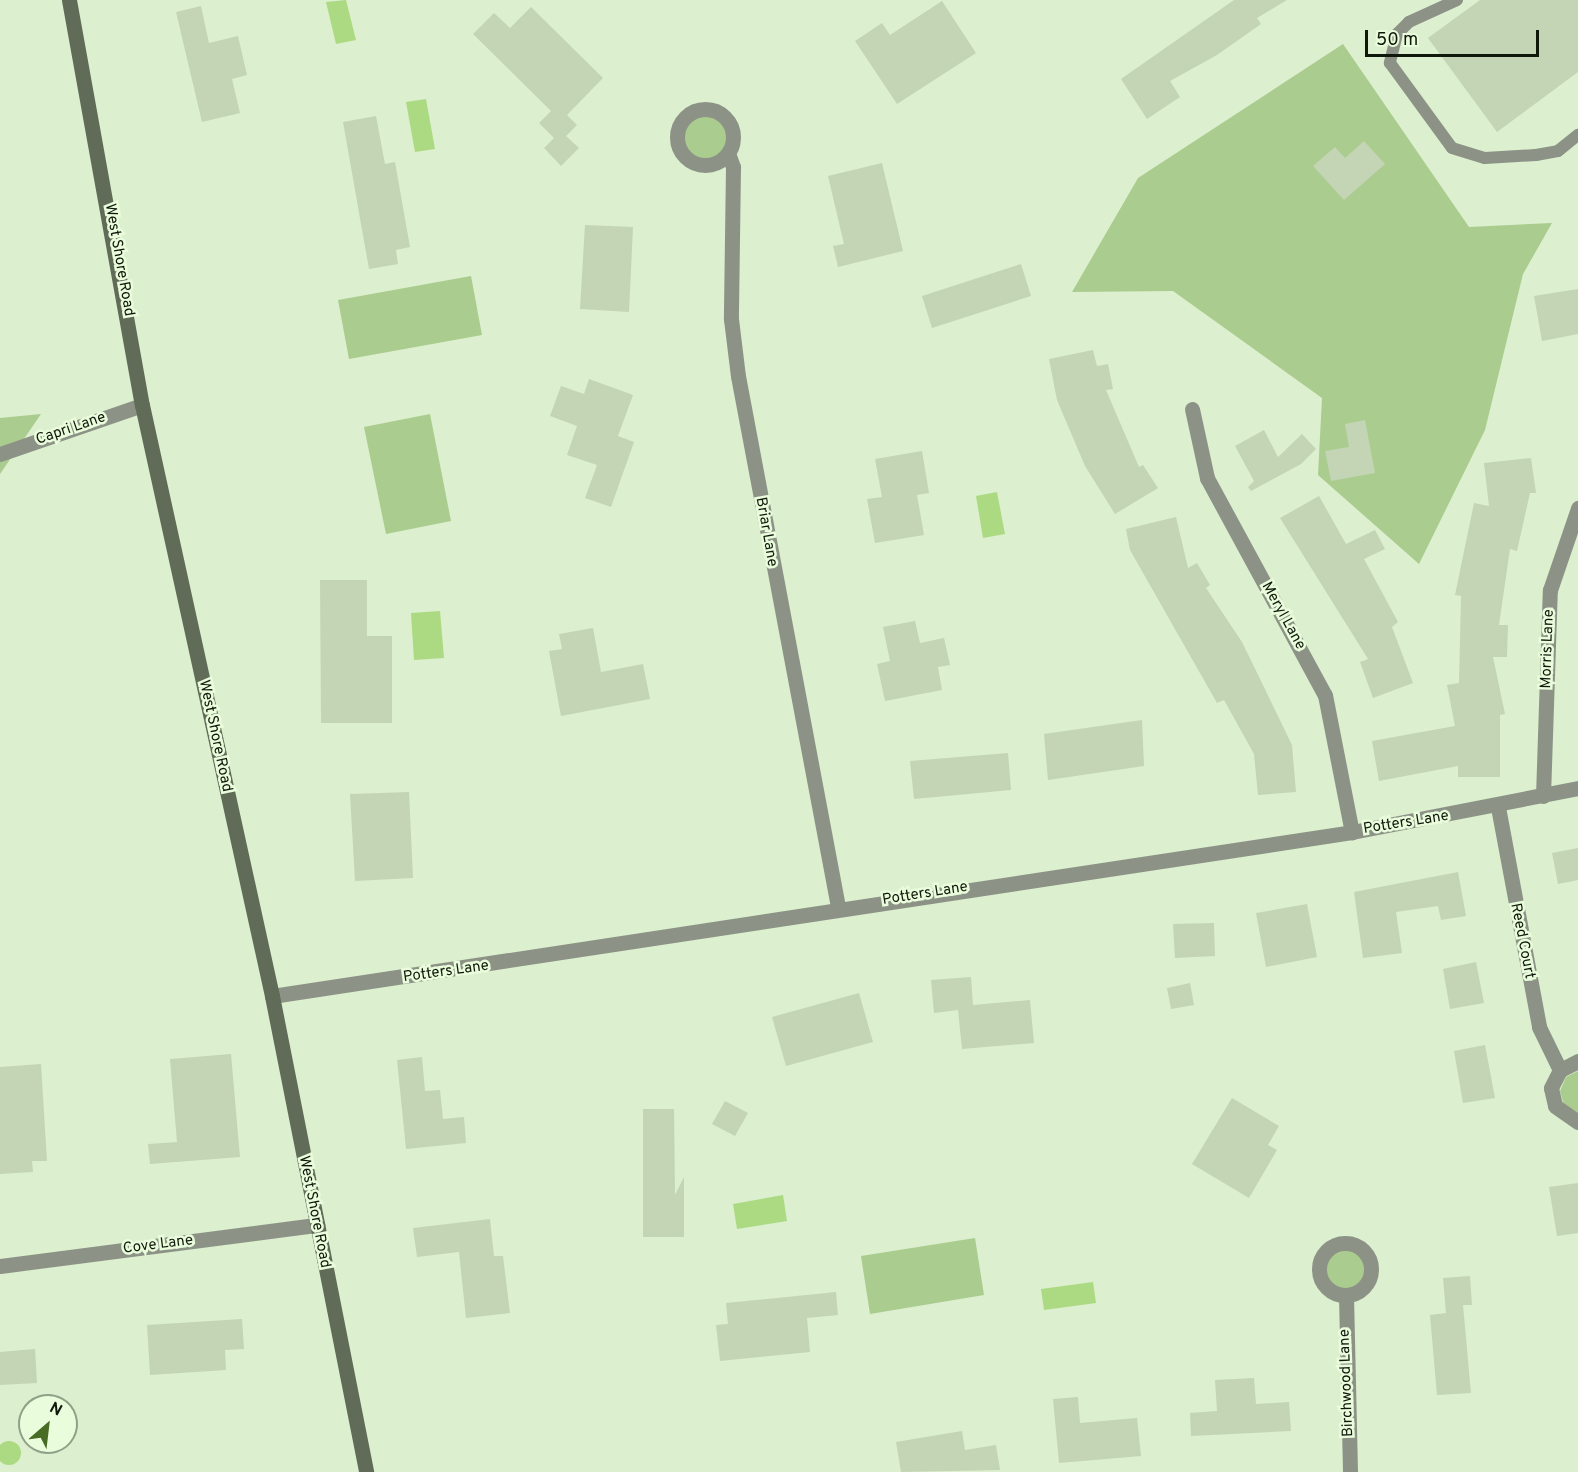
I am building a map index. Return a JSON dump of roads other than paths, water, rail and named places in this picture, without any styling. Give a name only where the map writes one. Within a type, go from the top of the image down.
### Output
[{"type":"main road","name":"West Shore Road","points":[[69,0],[142,405],[272,996],[366,1472]]},
{"type":"street","name":"Briar Lane","points":[[728,153],[733,167],[731,319],[738,376],[806,762],[838,907]]},
{"type":"street","name":"Capri Lane","points":[[0,454],[142,405]]},
{"type":"street","name":"Meryl Lane","points":[[1192,409],[1207,478],[1325,695],[1352,832]]},
{"type":"street","name":"Morris Lane","points":[[1543,796],[1550,590],[1578,508]]},
{"type":"street","name":"Potters Lane","points":[[272,996],[576,953],[838,907],[1352,832],[1498,807],[1578,788]]},
{"type":"street","name":"Reed Court","points":[[1498,807],[1539,1027],[1560,1070]]},
{"type":"street","points":[[1578,1061],[1560,1070],[1551,1088],[1555,1106],[1578,1122]]},
{"type":"street","name":"Cove Lane","points":[[0,1266],[317,1225]]},
{"type":"street","name":"Birchwood Lane","points":[[1346,1295],[1350,1472]]},
{"type":"lane","points":[[1456,0],[1409,22],[1397,34],[1390,63],[1452,148],[1485,158],[1536,155],[1558,151],[1578,135]]}]
